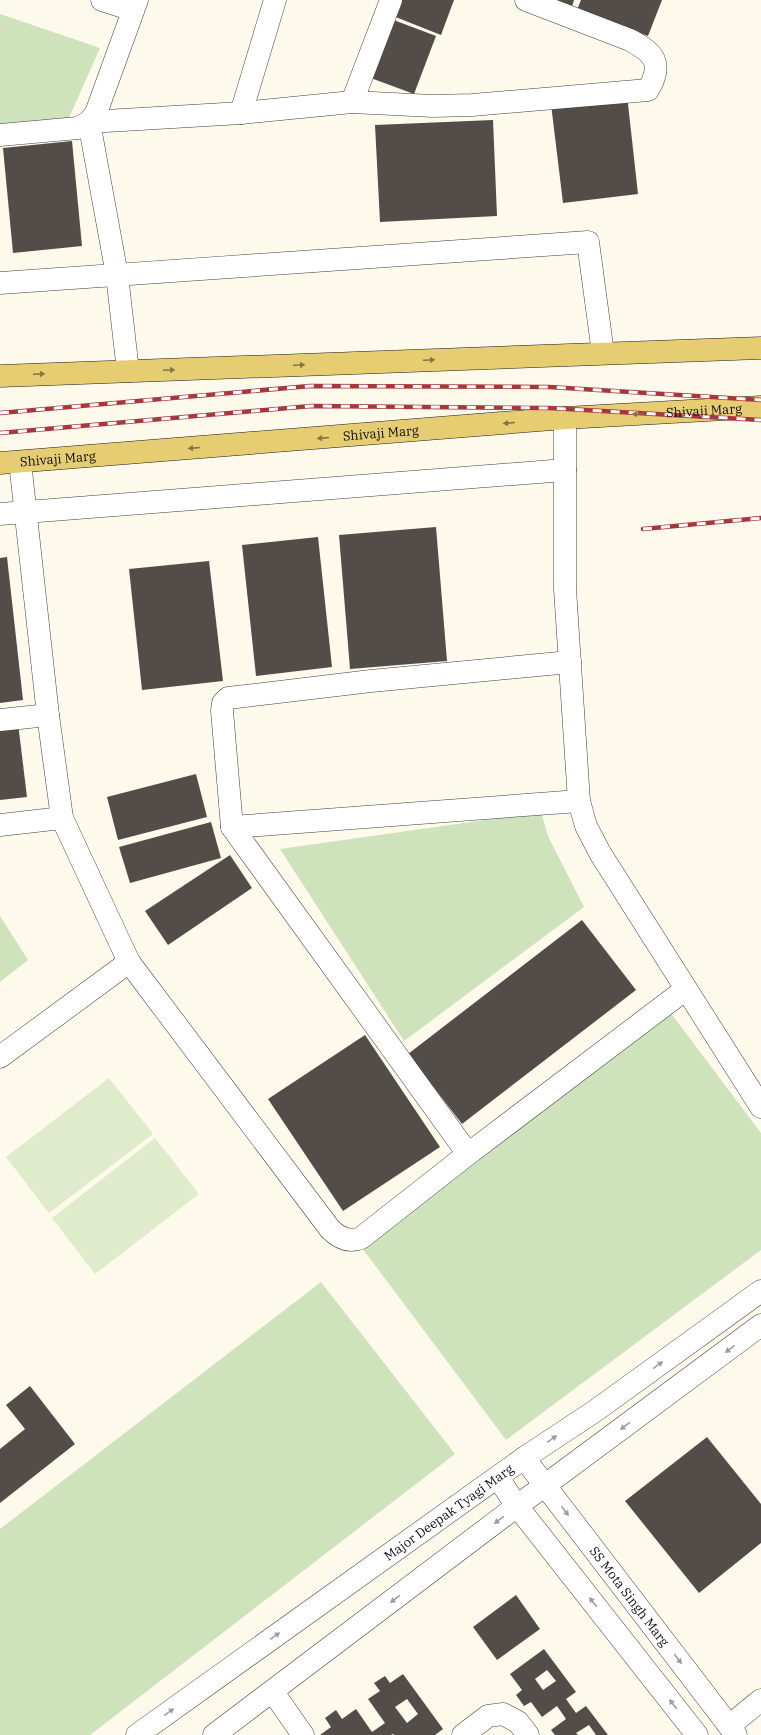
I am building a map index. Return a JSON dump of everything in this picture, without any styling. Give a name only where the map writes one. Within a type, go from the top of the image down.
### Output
[{"type":"main road","points":[[0,376],[761,348]]},
{"type":"main road","name":"Shivaji Marg","points":[[10,463],[565,418],[761,407]]},
{"type":"street","points":[[0,135],[78,128],[89,122],[96,113],[135,5],[102,0]]},
{"type":"street","points":[[241,113],[275,0]]},
{"type":"street","points":[[352,102],[391,0]]},
{"type":"street","points":[[89,122],[241,113],[352,102],[433,106],[472,105],[648,90],[654,80],[655,67],[653,57],[646,48],[630,40],[526,0]]},
{"type":"street","points":[[89,122],[117,275],[128,371]]},
{"type":"street","points":[[0,283],[588,242],[604,353]]},
{"type":"street","points":[[565,418],[565,589],[579,802],[586,826],[600,853],[761,1107]]},
{"type":"street","points":[[10,463],[26,512],[48,715],[62,818],[129,962],[336,1235],[345,1240],[355,1241],[362,1238],[468,1154],[686,989]]},
{"type":"street","points":[[0,514],[564,470]]},
{"type":"street","points":[[468,1154],[232,827],[222,711],[223,703],[228,698],[371,681],[570,662]]},
{"type":"street","points":[[0,720],[48,715]]},
{"type":"street","points":[[232,827],[579,802]]},
{"type":"street","points":[[0,825],[62,818]]},
{"type":"street","points":[[0,1056],[129,962]]},
{"type":"street","name":"Major Deepak Tyagi Marg","points":[[138,1735],[524,1458],[595,1411],[761,1291]]},
{"type":"street","points":[[214,1735],[273,1692],[517,1506],[761,1325]]},
{"type":"street","name":"SS Mota Singh Marg","points":[[524,1458],[733,1730]]},
{"type":"street","points":[[498,1478],[517,1506],[697,1735]]},
{"type":"street","points":[[273,1692],[303,1735]]},
{"type":"street","points":[[733,1730],[761,1700]]},
{"type":"street","points":[[463,1735],[488,1716],[503,1714],[518,1722],[528,1735]]},
{"type":"green space","points":[[0,14],[100,48],[64,129],[0,133]]},
{"type":"green space","points":[[541,812],[548,836],[584,907],[404,1041],[280,849]]},
{"type":"green space","points":[[0,916],[28,960],[0,982]]},
{"type":"green space","points":[[670,1012],[761,1133],[761,1250],[506,1440],[359,1244]]},
{"type":"green space","points":[[109,1078],[153,1134],[49,1213],[6,1157]]},
{"type":"green space","points":[[155,1138],[199,1194],[95,1274],[52,1218]]},
{"type":"green space","points":[[321,1282],[455,1454],[90,1735],[0,1735],[0,1529]]},
{"type":"building","points":[[399,0],[454,0],[441,35],[393,16]]},
{"type":"building","points":[[555,0],[574,0],[572,6]]},
{"type":"building","points":[[581,0],[662,0],[648,36],[577,10]]},
{"type":"building","points":[[391,19],[436,36],[414,94],[368,77]]},
{"type":"building","points":[[627,95],[638,194],[563,203],[551,104]]},
{"type":"building","points":[[493,120],[497,216],[380,222],[375,125]]},
{"type":"building","points":[[72,141],[82,246],[13,253],[3,148]]},
{"type":"building","points":[[436,527],[447,661],[350,669],[339,535]]},
{"type":"building","points":[[318,537],[332,667],[256,676],[242,545]]},
{"type":"building","points":[[7,557],[23,700],[0,703],[0,558]]},
{"type":"building","points":[[209,561],[223,681],[142,690],[129,569]]},
{"type":"building","points":[[18,723],[27,797],[0,800],[0,725]]},
{"type":"building","points":[[196,774],[207,817],[118,840],[107,797]]},
{"type":"building","points":[[211,822],[221,858],[130,883],[119,847]]},
{"type":"building","points":[[230,855],[252,888],[168,945],[145,911]]},
{"type":"building","points":[[582,920],[636,990],[462,1124],[408,1054]]},
{"type":"building","points":[[365,1035],[440,1147],[343,1211],[268,1099]]},
{"type":"building","points":[[30,1386],[75,1444],[0,1503],[0,1449],[25,1429],[6,1405]]},
{"type":"building","points":[[707,1437],[761,1504],[761,1543],[699,1593],[625,1501]]},
{"type":"building","points":[[516,1595],[540,1629],[497,1660],[473,1627]]},
{"type":"building","points":[[544,1649],[576,1692],[566,1699],[576,1713],[586,1706],[608,1735],[596,1735],[589,1725],[576,1733],[578,1735],[555,1735],[551,1730],[566,1719],[557,1706],[542,1717],[531,1702],[524,1706],[516,1695],[522,1690],[510,1674]],"holes":[[[547,1670],[556,1681],[543,1690],[535,1679]]]},
{"type":"building","points":[[403,1674],[443,1729],[435,1735],[320,1735],[331,1727],[325,1718],[336,1710],[342,1719],[356,1709],[372,1732],[385,1723],[368,1699],[380,1691],[374,1683],[385,1676],[390,1683]],"holes":[[[407,1699],[418,1714],[407,1723],[395,1707]]]},
{"type":"railway","points":[[0,413],[310,386],[549,387],[761,400]]},
{"type":"railway","points":[[0,433],[311,406],[549,408],[761,420]]},
{"type":"railway","points":[[643,529],[761,518]]}]
